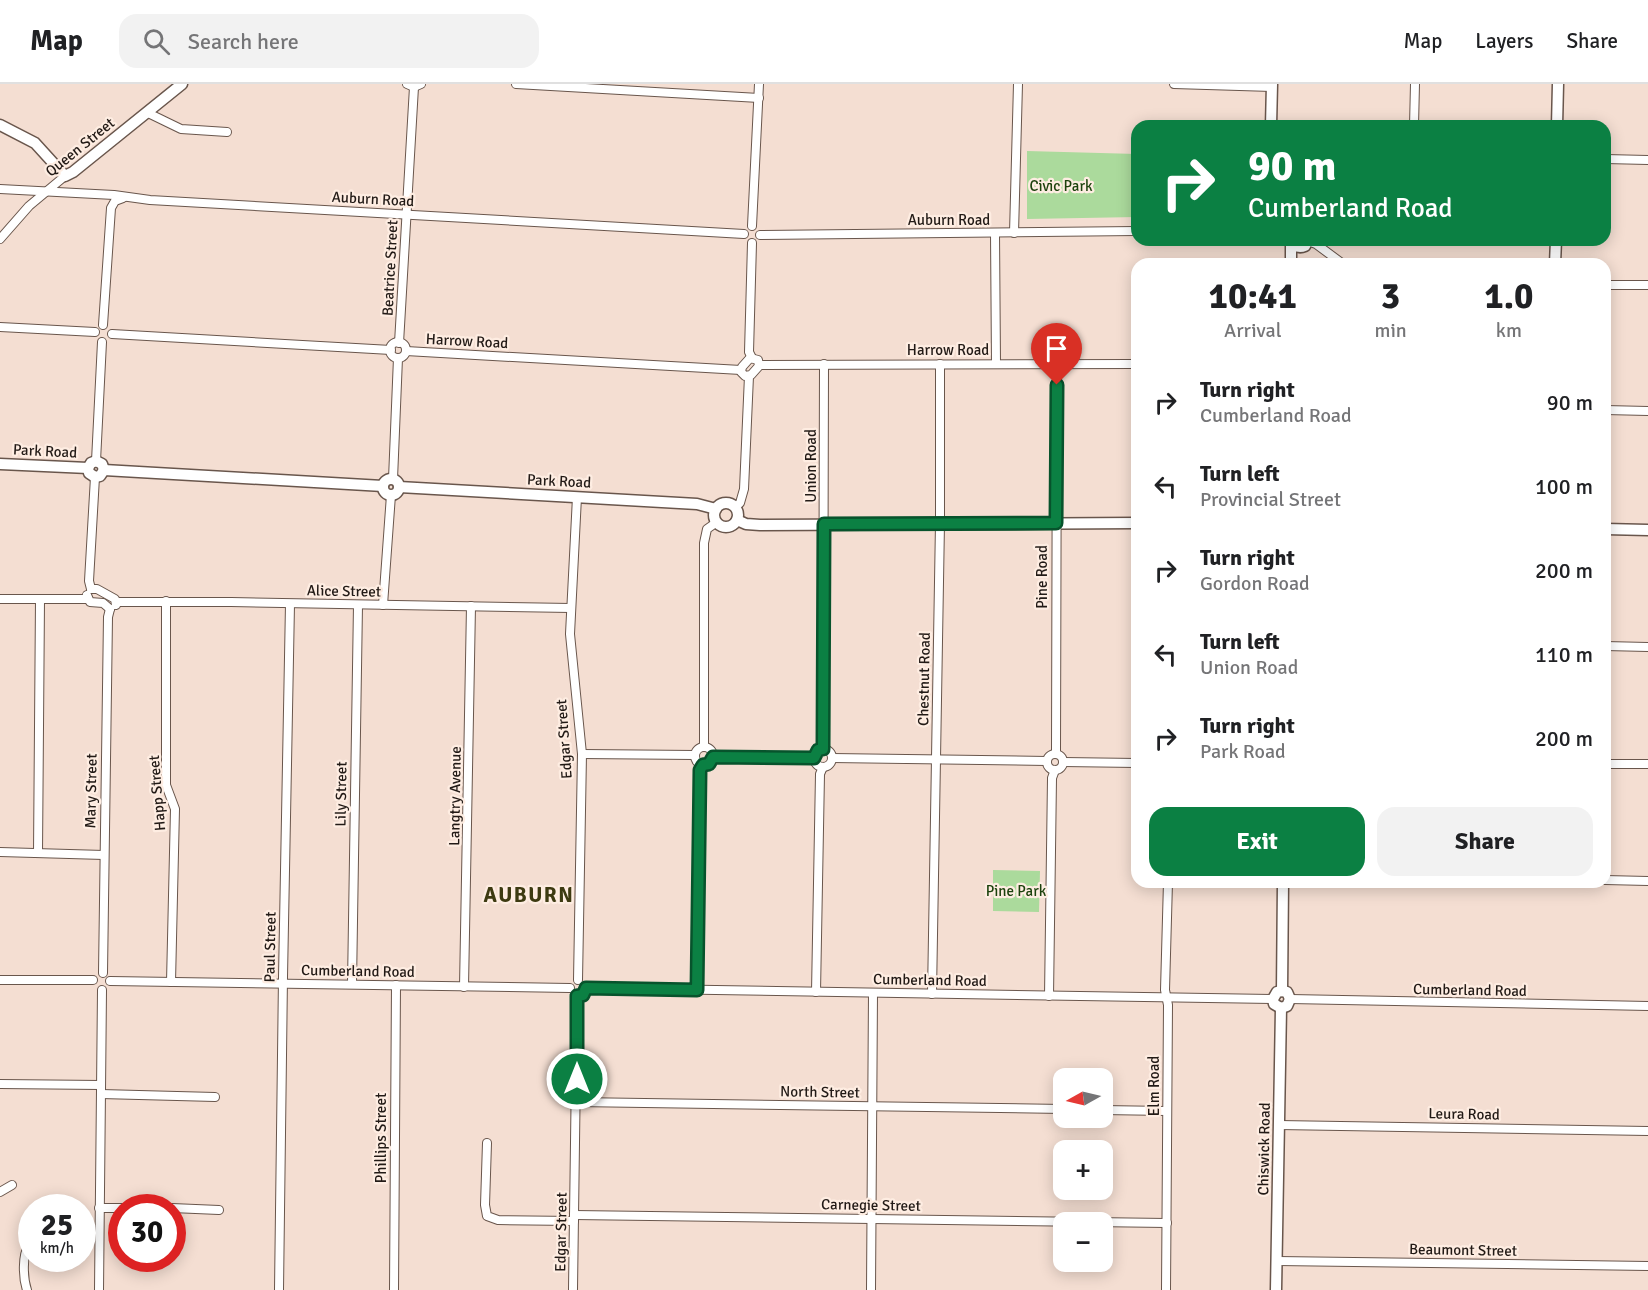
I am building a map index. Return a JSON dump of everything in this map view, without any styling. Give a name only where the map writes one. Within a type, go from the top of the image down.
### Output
[{"type":"street","name":"Queen Street","points":[[0,239],[29,206],[182,84]]},
{"type":"street","points":[[516,84],[759,98]]},
{"type":"street","points":[[752,226],[759,84]]},
{"type":"street","points":[[1014,233],[1018,84]]},
{"type":"street","points":[[1174,84],[1272,85],[1271,120]]},
{"type":"street","points":[[1414,120],[1415,84]]},
{"type":"street","points":[[1557,120],[1558,84]]},
{"type":"street","name":"Beatrice Street","points":[[399,343],[414,85]]},
{"type":"street","points":[[148,112],[181,129],[227,132]]},
{"type":"street","points":[[0,124],[35,143],[65,176]]},
{"type":"street","points":[[1611,159],[1648,160]]},
{"type":"street","name":"Auburn Road","points":[[0,189],[744,234]]},
{"type":"street","points":[[27,190],[31,197],[29,206]]},
{"type":"street","points":[[103,325],[111,208],[115,201],[124,197]]},
{"type":"street","points":[[752,226],[757,228],[760,235],[759,240],[752,243],[747,241],[744,234],[746,229],[752,226]]},
{"type":"street","name":"Auburn Road","points":[[760,235],[1131,231]]},
{"type":"street","points":[[995,233],[996,363]]},
{"type":"street","points":[[735,507],[740,503],[744,489],[748,376],[759,365],[758,360],[752,358],[748,352],[752,243]]},
{"type":"street","points":[[1319,246],[1335,258]]},
{"type":"street","points":[[1611,285],[1648,285]]},
{"type":"street","points":[[103,325],[110,328],[112,334],[109,340],[102,342],[97,339],[95,332],[103,325]]},
{"type":"street","points":[[0,327],[95,332]]},
{"type":"street","points":[[112,334],[391,350]]},
{"type":"street","points":[[91,589],[89,581],[95,477],[100,476],[96,466],[102,342]]},
{"type":"street","points":[[391,350],[394,344],[403,344],[406,351],[402,357],[398,358]]},
{"type":"street","points":[[391,350],[392,354],[398,358]]},
{"type":"street","name":"Harrow Road","points":[[406,351],[741,370]]},
{"type":"street","points":[[384,605],[398,358]]},
{"type":"street","points":[[748,376],[743,375],[741,370],[748,359],[752,358]]},
{"type":"street","name":"Union Road","points":[[823,749],[824,364]]},
{"type":"street","name":"Chestnut Road","points":[[932,994],[937,760],[940,364]]},
{"type":"street","name":"Pine Road","points":[[1056,753],[1057,364]]},
{"type":"street","name":"Harrow Road","points":[[759,365],[1131,364]]},
{"type":"street","points":[[1611,410],[1648,411]]},
{"type":"street","name":"Park Road","points":[[0,464],[96,466],[392,487],[697,504],[716,509]]},
{"type":"street","name":"Edgar Street","points":[[577,497],[570,634],[582,754],[578,980]]},
{"type":"street","points":[[724,503],[735,507],[738,513],[737,520],[727,527],[717,522],[714,516],[716,509],[724,503]]},
{"type":"street","points":[[737,520],[753,525],[1131,524]]},
{"type":"street","points":[[704,747],[704,543],[707,529],[717,522]]},
{"type":"street","points":[[1611,529],[1648,530]]},
{"type":"street","points":[[0,599],[87,599],[92,603],[103,603],[110,609],[115,607],[116,602],[115,599],[97,589],[91,589],[87,593],[87,599]]},
{"type":"street","points":[[38,853],[40,600]]},
{"type":"street","name":"Happ Street","points":[[166,601],[166,785],[175,808],[171,982]]},
{"type":"street","name":"Alice Street","points":[[116,602],[572,608]]},
{"type":"street","name":"Paul Street","points":[[279,1290],[290,604]]},
{"type":"street","name":"Lily Street","points":[[352,984],[358,605]]},
{"type":"street","name":"Langtry Avenue","points":[[464,987],[471,606]]},
{"type":"street","name":"Mary Street","points":[[102,973],[108,617],[110,609]]},
{"type":"street","points":[[1611,646],[1648,647]]},
{"type":"street","points":[[704,747],[709,749],[713,757],[709,764],[703,765],[696,761],[694,755],[696,750],[704,747]]},
{"type":"street","points":[[814,758],[818,750],[823,749],[828,750],[832,758]]},
{"type":"street","points":[[1056,753],[1060,755],[1063,762],[1061,768],[1055,770],[1049,767],[1047,761],[1050,755],[1056,753]]},
{"type":"street","points":[[582,754],[694,755]]},
{"type":"street","points":[[713,757],[814,758]]},
{"type":"street","points":[[814,758],[816,763],[823,767]]},
{"type":"street","points":[[832,758],[1047,761]]},
{"type":"street","points":[[816,992],[820,774],[832,758]]},
{"type":"street","points":[[1063,762],[1131,763]]},
{"type":"street","points":[[1611,764],[1648,764]]},
{"type":"street","points":[[697,990],[700,770],[703,765]]},
{"type":"street","points":[[1049,996],[1052,778],[1055,770]]},
{"type":"street","points":[[0,852],[104,855]]},
{"type":"street","points":[[1611,880],[1648,881]]},
{"type":"street","name":"Elm Road","points":[[1166,1290],[1168,888]]},
{"type":"street","points":[[1282,990],[1283,888]]},
{"type":"street","points":[[102,973],[110,981],[108,986],[102,990],[94,986],[93,980],[95,976],[102,973]]},
{"type":"street","points":[[0,980],[93,980]]},
{"type":"street","points":[[578,980],[584,982],[586,988],[583,995],[577,996],[570,988],[572,983],[578,980]]},
{"type":"street","name":"Cumberland Road","points":[[110,981],[570,988]]},
{"type":"street","name":"Phillips Street","points":[[394,1290],[396,985]]},
{"type":"street","name":"Cumberland Road","points":[[586,988],[1273,999]]},
{"type":"street","points":[[99,1290],[102,990]]},
{"type":"street","points":[[1282,990],[1289,994],[1290,999],[1287,1006],[1281,1008],[1274,1004],[1273,999],[1275,994],[1282,990]]},
{"type":"street","points":[[871,1290],[873,993]]},
{"type":"street","name":"Edgar Street","points":[[573,1290],[577,996]]},
{"type":"street","name":"Cumberland Road","points":[[1290,999],[1648,1006]]},
{"type":"street","name":"Chiswick Road","points":[[1276,1290],[1281,1008]]},
{"type":"street","points":[[0,1084],[101,1085]]},
{"type":"street","points":[[101,1094],[215,1097]]},
{"type":"street","name":"North Street","points":[[576,1102],[1053,1109]]},
{"type":"street","points":[[1113,1110],[1167,1111]]},
{"type":"street","name":"Leura Road","points":[[1279,1125],[1648,1131]]},
{"type":"street","name":"Carnegie Street","points":[[488,1143],[485,1205],[487,1216],[498,1220],[872,1219],[1167,1223]]},
{"type":"street","points":[[0,1192],[12,1185]]},
{"type":"street","points":[[99,1208],[108,1208]]},
{"type":"street","points":[[186,1209],[219,1210]]},
{"type":"street","name":"Beaumont Street","points":[[1277,1261],[1648,1266]]},
{"type":"street","points":[[25,1272],[27,1290]]},
{"type":"green space","name":"Civic Park","points":[[1027,151],[1131,154],[1131,217],[1027,219]]},
{"type":"green space","name":"Pine Park","points":[[993,870],[1040,871],[1039,912],[993,911]]},
{"type":"district","name":"AUBURN","points":[[529,895]]},
{"type":"route","points":[[577,1079],[577,996],[583,995],[586,988],[697,990],[700,770],[703,765],[709,764],[713,757],[814,758],[818,750],[823,749],[824,524],[1056,523],[1057,385]]}]
